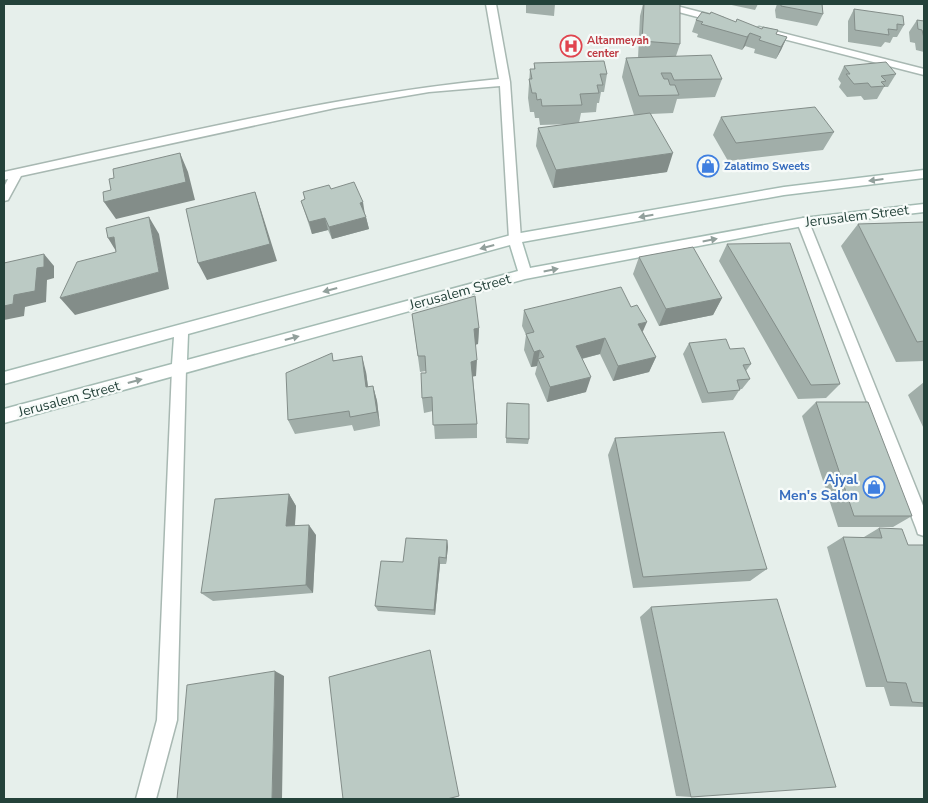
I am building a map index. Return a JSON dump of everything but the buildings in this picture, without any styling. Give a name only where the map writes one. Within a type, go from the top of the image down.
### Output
[{"type":"street","points":[[491,4],[505,82],[515,239],[524,274]]},
{"type":"street","points":[[659,4],[732,23]]},
{"type":"street","points":[[750,27],[924,72]]},
{"type":"street","points":[[4,176],[335,104],[429,89],[505,82]]},
{"type":"street","points":[[4,197],[18,173]]},
{"type":"street","points":[[4,378],[515,239],[784,192],[924,174]]},
{"type":"street","name":"Jerusalem Street","points":[[4,416],[524,274],[803,222],[924,208]]},
{"type":"street","points":[[803,222],[924,528]]},
{"type":"street","points":[[146,799],[167,720],[181,331]]},
{"type":"place","name":"Altanmeyah center","points":[[571,46]]},
{"type":"place","name":"Zalatimo Sweets","points":[[708,166]]},
{"type":"place","name":"Ajyal Men's Salon","points":[[874,487]]}]
